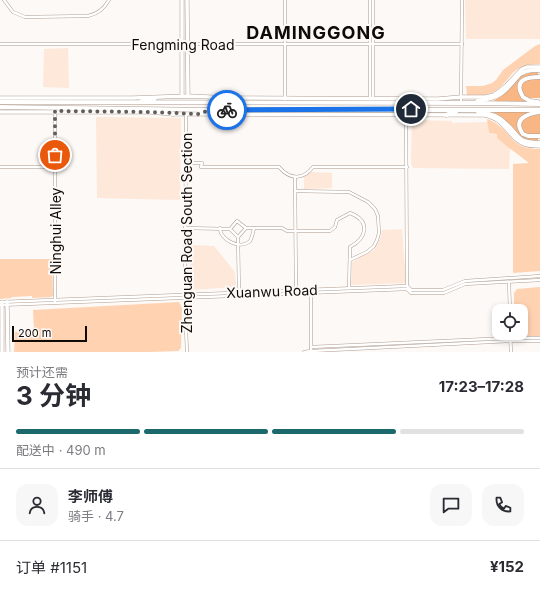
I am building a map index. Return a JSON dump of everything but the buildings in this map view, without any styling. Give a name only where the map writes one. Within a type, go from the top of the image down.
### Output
[{"type":"highway","points":[[463,103],[495,98],[504,92],[520,74],[529,70],[540,69]]},
{"type":"highway","points":[[540,77],[526,78],[520,83],[519,88],[522,97],[530,101],[540,103]]},
{"type":"highway","points":[[0,102],[540,103]]},
{"type":"highway","points":[[0,107],[158,108],[210,110],[540,111]]},
{"type":"highway","points":[[158,108],[173,114]]},
{"type":"highway","points":[[198,114],[210,110]]},
{"type":"highway","points":[[446,115],[466,110],[492,114],[505,122],[520,140],[540,145]]},
{"type":"highway","points":[[532,112],[523,116],[519,126],[523,134],[528,136],[540,136]]},
{"type":"main road","points":[[182,0],[188,96]]},
{"type":"main road","points":[[182,96],[187,0]]},
{"type":"main road","points":[[0,98],[133,98],[202,96],[285,99],[438,99],[486,97],[494,95],[506,86],[522,69],[527,67],[540,69]]},
{"type":"main road","points":[[136,102],[168,96]]},
{"type":"main road","points":[[202,96],[241,103]]},
{"type":"main road","points":[[0,112],[55,111],[150,112],[173,114],[484,115],[493,117],[502,123],[522,144],[530,146],[540,145]]},
{"type":"main road","points":[[7,303],[8,352]]},
{"type":"main road","points":[[1,304],[2,352]]},
{"type":"street","points":[[4,0],[13,12],[25,17],[88,16],[96,14],[106,6],[109,0]]},
{"type":"street","points":[[284,0],[285,99]]},
{"type":"street","points":[[372,0],[372,99]]},
{"type":"street","points":[[462,0],[461,97],[463,103]]},
{"type":"street","name":"Fengming Road","points":[[0,44],[462,44]]},
{"type":"street","name":"Ninghui Alley","points":[[55,111],[55,302]]},
{"type":"street","name":"Zhenguan Road South Section","points":[[186,114],[185,296],[187,352]]},
{"type":"street","points":[[406,114],[407,287]]},
{"type":"street","points":[[185,163],[202,163],[202,167],[279,167],[289,176],[295,177],[304,176],[313,167],[407,167]]},
{"type":"street","points":[[0,167],[55,167]]},
{"type":"street","points":[[295,177],[296,290]]},
{"type":"street","points":[[296,191],[349,192],[368,202],[375,209],[378,216],[379,233],[377,240],[368,252],[350,260]]},
{"type":"street","points":[[230,229],[237,221],[246,228],[282,228],[287,231],[330,231],[335,227],[337,220],[350,213],[356,215],[362,220],[365,226],[358,243],[350,247],[349,288]]},
{"type":"street","points":[[185,228],[230,229],[238,237]]},
{"type":"street","points":[[220,228],[220,233],[223,237],[228,241],[238,244],[245,244],[250,240],[254,228]]},
{"type":"street","points":[[239,292],[238,237],[246,228]]},
{"type":"street","name":"Xuanwu Road","points":[[509,280],[540,276]]},
{"type":"street","points":[[509,280],[510,304]]},
{"type":"street","name":"Xuanwu Road","points":[[185,296],[239,292],[296,290],[311,291],[349,288],[407,287],[410,290],[443,290],[465,281],[540,280]]},
{"type":"street","name":"Xuanwu Road","points":[[1,304],[407,287]]},
{"type":"street","points":[[311,291],[312,351]]},
{"type":"street","points":[[311,347],[492,340]]},
{"type":"street","points":[[304,352],[494,340]]},
{"type":"street","points":[[510,340],[511,352]]},
{"type":"street","points":[[528,340],[540,340]]},
{"type":"shaded area","points":[[465,0],[540,0],[540,39],[466,39]]},
{"type":"shaded area","points":[[540,44],[540,64],[530,65],[518,69],[500,88],[494,92],[482,95],[467,95],[466,86],[483,86],[492,83],[503,70],[535,46]]},
{"type":"shaded area","points":[[68,48],[69,88],[43,87],[44,49]]},
{"type":"shaded area","points":[[531,72],[538,72],[538,75],[540,76],[540,98],[528,98],[527,102],[493,101],[503,95],[521,76]]},
{"type":"shaded area","points":[[493,112],[540,112],[540,138],[538,138],[538,142],[527,140],[519,136],[504,120]]},
{"type":"shaded area","points":[[96,117],[181,118],[180,200],[97,198]]},
{"type":"shaded area","points":[[487,119],[501,127],[515,142],[521,146],[540,149],[540,271],[513,273],[513,164],[529,163],[497,138],[497,134],[489,133]]},
{"type":"shaded area","points":[[412,120],[452,121],[452,123],[488,122],[489,133],[497,134],[497,138],[510,149],[509,169],[413,168],[411,163]]},
{"type":"shaded area","points":[[311,172],[332,173],[332,188],[304,189],[304,177]]},
{"type":"shaded area","points":[[402,229],[406,283],[351,285],[352,262],[374,250],[381,237],[382,230]]},
{"type":"shaded area","points":[[190,245],[214,246],[235,272],[236,287],[190,290]]},
{"type":"shaded area","points":[[0,259],[52,259],[53,296],[32,298],[32,296],[12,297],[0,299]]},
{"type":"shaded area","points":[[540,287],[540,336],[528,336],[528,304],[514,304],[514,293],[517,289]]},
{"type":"shaded area","points":[[179,302],[182,308],[181,348],[178,351],[14,352],[15,332],[21,331],[22,329],[34,330],[33,310]]},
{"type":"way so far","points":[[55,155],[55,111],[198,114],[210,110],[227,110]]},
{"type":"district","name":"DAMINGGONG","points":[[316,32]]},
{"type":"route","points":[[227,110],[411,109]]}]
